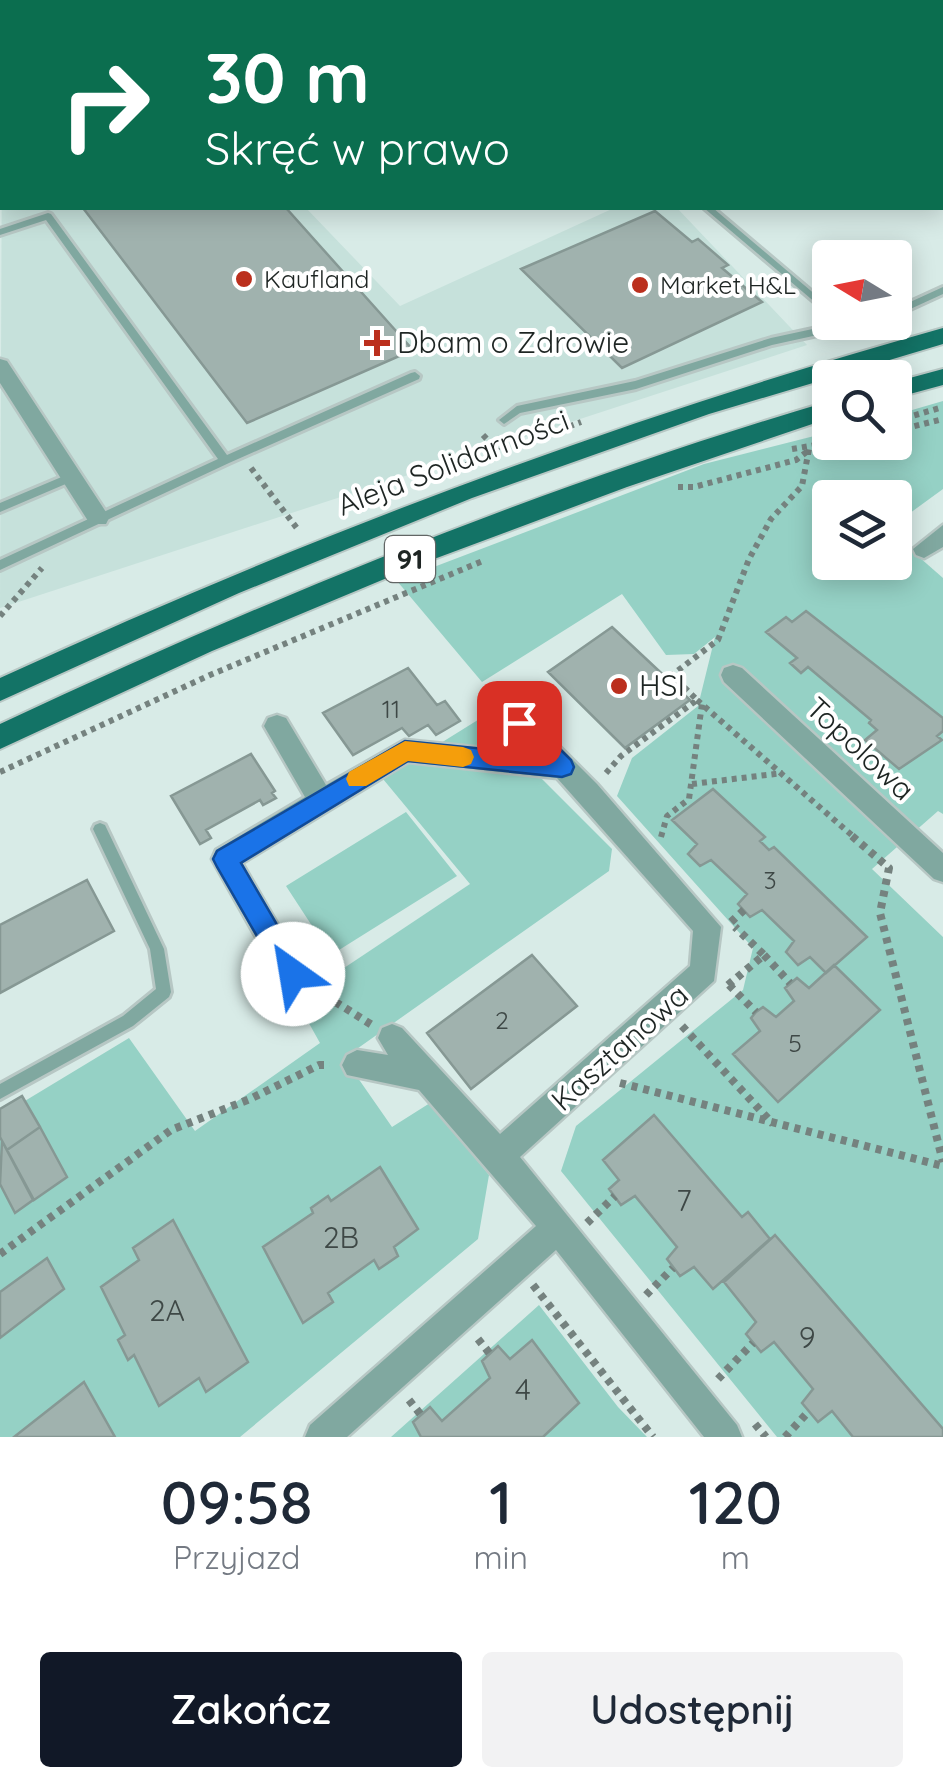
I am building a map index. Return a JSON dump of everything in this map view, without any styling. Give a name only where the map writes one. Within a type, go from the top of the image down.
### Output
[{"type":"main road","name":"Aleja Solidarności","points":[[4,685],[363,531],[506,475],[687,412],[943,336]]},
{"type":"main road","points":[[912,385],[943,377]]},
{"type":"main road","name":"91","points":[[0,736],[361,578],[652,466],[812,415]]},
{"type":"street","points":[[0,366],[98,518]]},
{"type":"street","name":"Topolowa","points":[[733,675],[943,870]]},
{"type":"street","name":"Kasztanowa","points":[[498,1155],[704,972],[707,927],[588,792],[519,723]]},
{"type":"street","points":[[278,726],[321,801]]},
{"type":"street","points":[[293,974],[225,859],[405,751],[562,767]]},
{"type":"street","points":[[392,1038],[498,1155],[572,1221],[725,1437]]},
{"type":"street","points":[[356,1065],[426,1076]]},
{"type":"street","points":[[322,1437],[572,1221]]},
{"type":"lane","points":[[710,210],[812,297]]},
{"type":"lane","points":[[0,232],[48,216],[225,460]]},
{"type":"lane","points":[[912,305],[943,290]]},
{"type":"lane","points":[[504,420],[517,410],[636,385],[812,332]]},
{"type":"lane","points":[[0,565],[415,376]]},
{"type":"lane","points":[[0,508],[71,477]]},
{"type":"lane","points":[[0,1092],[128,1021],[164,992],[157,949],[100,830]]},
{"type":"path","points":[[912,416],[943,407]]},
{"type":"path","points":[[912,427],[943,419]]},
{"type":"path","points":[[483,434],[498,451]]},
{"type":"path","points":[[672,487],[694,487],[796,460],[810,449]]},
{"type":"path","points":[[616,1079],[624,1087],[943,1164],[940,1139],[880,912],[889,868],[672,674],[718,640],[756,546],[771,520],[802,486],[810,449]]},
{"type":"path","points":[[288,517],[298,531]]},
{"type":"path","points":[[0,616],[58,550],[54,540]]},
{"type":"path","points":[[0,772],[228,667],[499,554]]},
{"type":"path","points":[[658,851],[667,816],[689,799],[700,702]]},
{"type":"path","points":[[588,792],[621,756],[700,702]]},
{"type":"path","points":[[692,784],[783,773]]},
{"type":"path","points":[[718,910],[790,983]]},
{"type":"path","points":[[730,922],[744,910]]},
{"type":"path","points":[[717,995],[764,956]]},
{"type":"path","points":[[293,974],[392,1038]]},
{"type":"path","points":[[729,984],[756,1012]]},
{"type":"path","points":[[668,1036],[693,1015]]},
{"type":"path","points":[[681,1025],[774,1124]]},
{"type":"path","points":[[0,1254],[172,1130],[250,1099],[319,1065],[356,1065]]},
{"type":"path","points":[[603,1090],[629,1068]]},
{"type":"path","points":[[598,1238],[572,1221],[615,1196]]},
{"type":"path","points":[[646,1295],[673,1268]]},
{"type":"path","points":[[634,1281],[658,1309]]},
{"type":"path","points":[[533,1285],[653,1437]]},
{"type":"path","points":[[475,1335],[490,1354]]},
{"type":"path","points":[[718,1380],[753,1343]]},
{"type":"path","points":[[706,1365],[730,1394]]},
{"type":"path","points":[[405,1395],[421,1415]]},
{"type":"path","points":[[742,1408],[766,1437]]},
{"type":"path","points":[[785,1437],[809,1411]]},
{"type":"shaded area","points":[[2,210],[308,210],[400,306],[610,210],[679,210],[807,345],[0,608]]},
{"type":"green space","points":[[943,401],[943,489],[912,512],[912,480],[812,480],[812,580],[912,580],[912,551],[943,578],[943,814],[938,811],[872,869],[943,937],[943,1437],[777,1437],[561,1171],[576,1126],[743,990],[753,948],[617,796],[632,758],[698,706],[715,637],[694,654],[666,655],[622,594],[482,682],[397,581],[704,464],[812,437],[812,460],[912,460],[912,410]]},
{"type":"green space","points":[[481,718],[612,849],[609,871],[344,1058],[392,1127],[430,1103],[489,1175],[478,1239],[240,1437],[0,1437],[0,1116],[129,1038],[195,1131],[320,1043],[296,1000],[470,884],[383,779]]},
{"type":"green space","points":[[406,812],[457,876],[331,955],[286,886]]},
{"type":"green space","points":[[539,1305],[618,1407],[647,1437],[391,1437]]},
{"type":"building","name":"Kaufland","points":[[85,210],[288,210],[413,350],[247,423]]},
{"type":"building","name":"Market H&L","points":[[655,211],[692,242],[698,239],[728,265],[722,268],[762,302],[622,368],[521,269]]},
{"type":"building","points":[[806,611],[943,718],[943,731],[937,736],[942,740],[899,769],[865,740],[877,730],[869,723],[871,720],[808,667],[801,673],[790,663],[797,658],[766,632],[786,617],[792,622]]},
{"type":"building","name":"HSI","points":[[612,627],[690,700],[625,748],[548,672]]},
{"type":"building","points":[[408,668],[437,705],[445,701],[460,721],[436,735],[428,725],[409,736],[402,728],[353,755],[323,713]]},
{"type":"building","points":[[251,754],[276,798],[263,805],[260,800],[206,830],[211,838],[200,844],[171,796]]},
{"type":"building","points":[[713,789],[765,837],[760,841],[769,850],[774,847],[867,937],[826,973],[810,957],[798,965],[786,952],[794,941],[762,910],[750,917],[738,904],[747,894],[711,860],[700,866],[688,854],[697,844],[672,820]]},
{"type":"building","points":[[87,880],[114,931],[0,993],[0,925]]},
{"type":"building","points":[[532,955],[577,1006],[471,1089],[427,1033]]},
{"type":"building","points":[[834,965],[880,1010],[778,1102],[733,1054],[760,1031],[751,1018],[756,1012],[763,1007],[776,1017],[794,1001],[785,988],[797,978],[809,988]]},
{"type":"building","points":[[22,1096],[40,1127],[7,1150],[0,1137],[0,1109]]},
{"type":"building","points":[[654,1115],[742,1217],[748,1212],[770,1239],[713,1289],[694,1267],[680,1276],[667,1259],[677,1247],[635,1196],[621,1205],[609,1189],[619,1180],[603,1160]]},
{"type":"building","points":[[40,1127],[67,1177],[34,1200],[7,1150]]},
{"type":"building","points":[[2,1141],[33,1200],[15,1213],[0,1184]]},
{"type":"building","points":[[380,1167],[418,1229],[394,1247],[398,1256],[379,1269],[374,1260],[328,1293],[333,1302],[303,1323],[263,1247],[313,1213],[311,1208],[328,1196],[331,1201]]},
{"type":"building","points":[[173,1220],[248,1362],[206,1392],[199,1378],[159,1406],[134,1355],[128,1360],[118,1340],[125,1335],[101,1287],[139,1260],[133,1248]]},
{"type":"building","points":[[775,1235],[943,1429],[943,1437],[853,1437],[832,1411],[818,1422],[802,1403],[813,1389],[774,1342],[761,1352],[746,1334],[756,1322],[724,1282]]},
{"type":"building","points":[[47,1258],[64,1289],[0,1338],[0,1292]]},
{"type":"building","points":[[532,1340],[579,1403],[543,1437],[421,1437],[413,1422],[430,1407],[442,1421],[490,1378],[482,1361],[498,1346],[510,1359]]},
{"type":"building","points":[[84,1382],[115,1437],[14,1437]]},
{"type":"slow traffic","points":[[358,779],[405,751],[463,757]]},
{"type":"place","name":"Kaufland","points":[[244,279]]},
{"type":"place","name":"Market H&L","points":[[640,285]]},
{"type":"place","name":"Dbam o Zdrowie","points":[[377,343]]},
{"type":"place","name":"HSI","points":[[619,686]]},
{"type":"route","points":[[293,974],[225,859],[405,751],[562,767],[519,723]]}]
